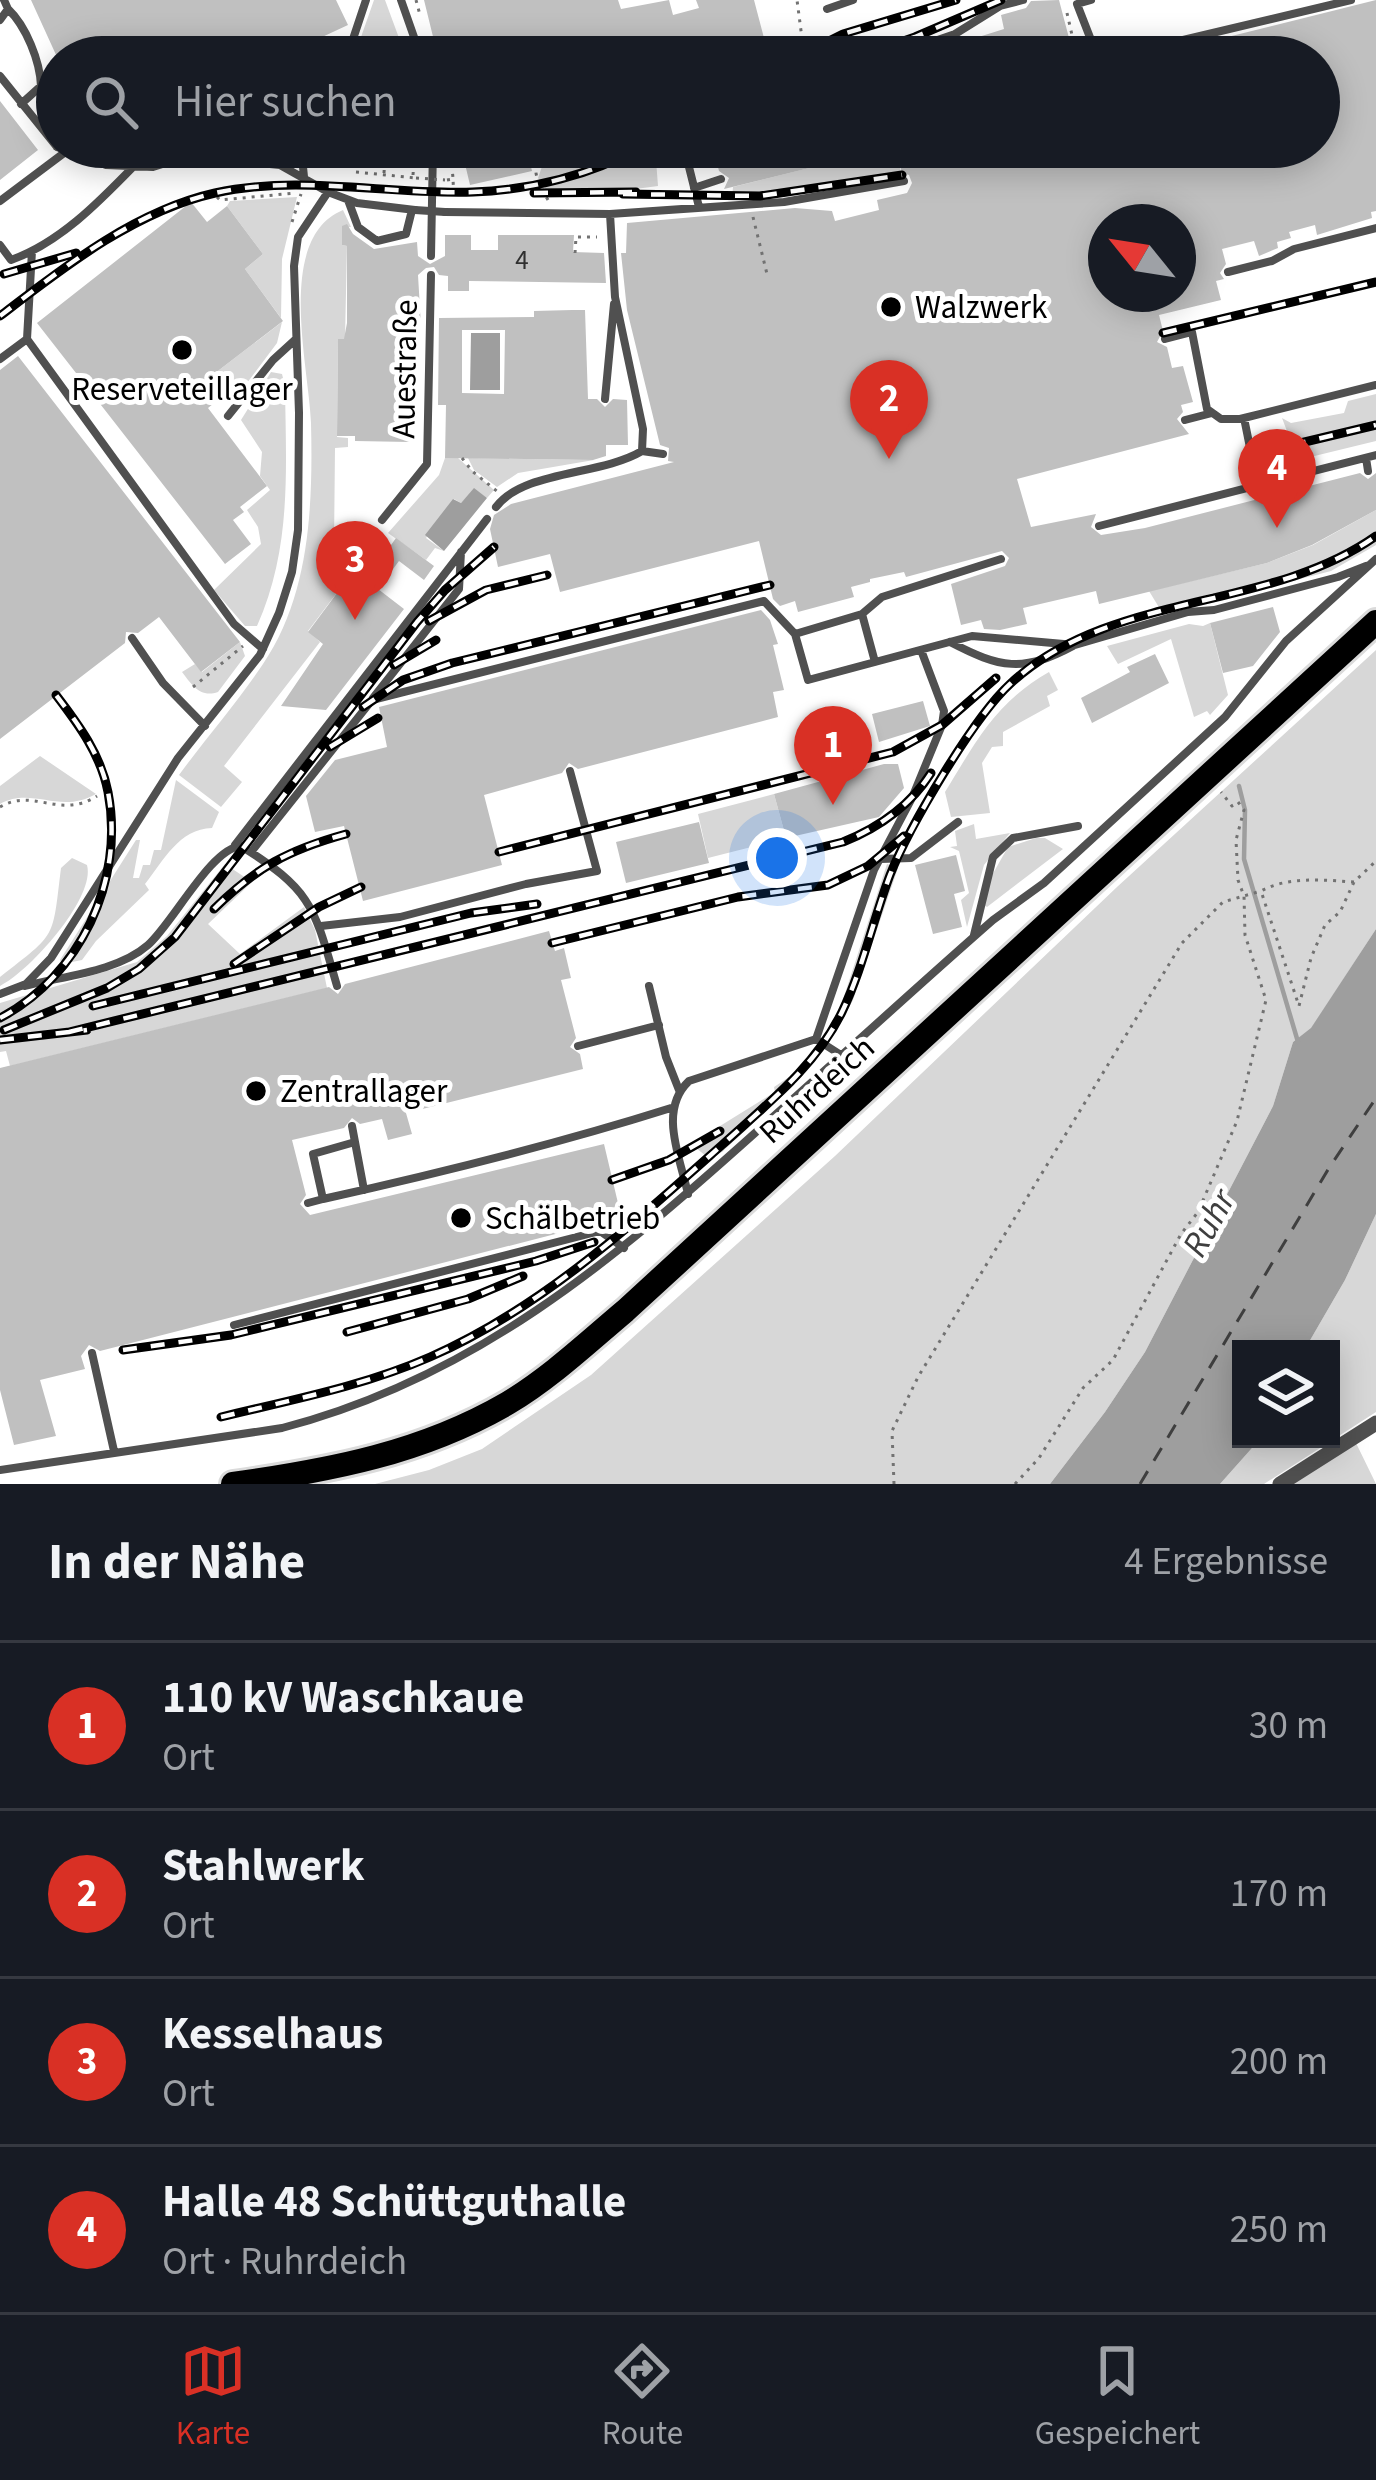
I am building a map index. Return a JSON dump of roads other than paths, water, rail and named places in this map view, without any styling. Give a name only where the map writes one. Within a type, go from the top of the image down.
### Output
[{"type":"main road","name":"Ruhrdeich","points":[[233,1484],[326,1470],[418,1446],[463,1427],[544,1378],[641,1296],[1376,622]]},
{"type":"street","points":[[1280,1484],[1376,1423]]},
{"type":"lane","points":[[354,36],[366,0]]},
{"type":"lane","points":[[401,0],[414,36]]},
{"type":"lane","points":[[827,9],[853,0]]},
{"type":"lane","points":[[949,36],[1000,6],[1023,0]]},
{"type":"lane","points":[[1088,36],[1075,2],[1090,0]]},
{"type":"lane","points":[[1204,36],[1351,0]]},
{"type":"lane","points":[[0,20],[6,4],[36,58]]},
{"type":"lane","points":[[0,76],[36,121]]},
{"type":"lane","points":[[21,104],[36,90]]},
{"type":"lane","points":[[0,201],[38,168]]},
{"type":"lane","points":[[0,244],[11,260],[62,232],[125,168]]},
{"type":"lane","points":[[286,168],[348,200],[445,212],[610,214],[784,202],[904,182]]},
{"type":"lane","points":[[303,168],[304,178]]},
{"type":"lane","name":"Auestraße","points":[[431,256],[433,168]]},
{"type":"lane","points":[[689,168],[699,207]]},
{"type":"lane","points":[[694,188],[722,179]]},
{"type":"lane","points":[[12,990],[38,974],[51,958],[137,818],[263,649],[279,613],[297,549],[296,251],[307,220],[328,191]]},
{"type":"lane","points":[[348,200],[358,227],[377,241],[406,234],[413,210]]},
{"type":"lane","points":[[605,399],[615,297],[610,214]]},
{"type":"lane","points":[[1228,272],[1376,228]]},
{"type":"lane","points":[[32,250],[27,338],[234,624],[263,649]]},
{"type":"lane","name":"Auestraße","points":[[382,520],[427,464],[430,275]]},
{"type":"lane","points":[[615,297],[625,324],[644,429],[642,451]]},
{"type":"lane","points":[[1165,339],[1192,332],[1208,409],[1221,418],[1244,418],[1376,385]]},
{"type":"lane","points":[[0,359],[27,338]]},
{"type":"lane","points":[[228,416],[297,338]]},
{"type":"lane","points":[[1185,420],[1213,413]]},
{"type":"lane","points":[[1244,418],[1258,487]]},
{"type":"lane","points":[[496,507],[517,488],[622,463],[642,451],[662,454]]},
{"type":"lane","points":[[1099,526],[1371,456],[1368,471]]},
{"type":"lane","points":[[1220,496],[1221,507]]},
{"type":"lane","points":[[0,994],[116,962],[141,951],[164,930],[487,519]]},
{"type":"lane","points":[[250,852],[458,589],[461,552]]},
{"type":"lane","points":[[795,634],[862,614],[882,597],[1000,559]]},
{"type":"lane","points":[[950,642],[1003,665],[1041,664],[1075,645],[1192,611],[1214,610],[1338,577],[1374,561]]},
{"type":"lane","points":[[0,1470],[282,1428],[374,1400],[467,1356],[624,1248],[974,937],[1044,883],[1225,717],[1286,641],[1374,561]]},
{"type":"lane","points":[[372,700],[764,601],[795,634],[808,680],[986,636],[1075,645]]},
{"type":"lane","points":[[862,614],[875,662]]},
{"type":"lane","points":[[132,638],[163,683],[205,726]]},
{"type":"lane","points":[[816,1039],[880,860],[938,741],[944,719],[921,650]]},
{"type":"lane","points":[[321,926],[400,917],[597,871],[570,771]]},
{"type":"lane","points":[[880,860],[910,858],[958,822]]},
{"type":"lane","points":[[974,937],[993,857],[1013,838],[1078,826]]},
{"type":"lane","points":[[234,846],[296,884],[321,926],[338,986]]},
{"type":"lane","points":[[650,986],[680,1090]]},
{"type":"lane","points":[[578,1046],[658,1025]]},
{"type":"lane","points":[[816,1039],[841,1056]]},
{"type":"lane","points":[[688,1194],[671,1108],[680,1090],[689,1081],[816,1039]]},
{"type":"lane","points":[[308,1203],[576,1138],[671,1108]]},
{"type":"lane","points":[[352,1126],[364,1190]]},
{"type":"lane","points":[[323,1199],[313,1154],[355,1142]]},
{"type":"lane","points":[[234,1324],[600,1231],[624,1248]]},
{"type":"lane","points":[[92,1353],[114,1451]]},
{"type":"waterway","points":[[1239,786],[1245,810],[1244,859],[1298,1042]]},
{"type":"railway","points":[[839,36],[956,0]]},
{"type":"railway","points":[[917,36],[1001,0]]},
{"type":"railway","points":[[0,316],[129,227],[215,193],[279,185],[495,191],[594,168]]},
{"type":"railway","points":[[623,194],[760,196],[902,175]]},
{"type":"railway","points":[[534,193],[636,192]]},
{"type":"railway","points":[[4,274],[76,253]]},
{"type":"railway","points":[[1163,333],[1376,282]]},
{"type":"railway","points":[[1292,445],[1376,425]]},
{"type":"railway","points":[[221,1417],[379,1376],[430,1357],[510,1315],[584,1263],[773,1099],[831,1032],[862,961],[890,875],[912,830],[961,747],[1010,684],[1050,654],[1094,632],[1287,578],[1333,561],[1376,536]]},
{"type":"railway","points":[[4,1030],[107,988],[139,969],[175,937],[417,622],[494,547]]},
{"type":"railway","points":[[429,621],[486,590],[547,575]]},
{"type":"railway","points":[[363,707],[403,680],[452,663],[770,585]]},
{"type":"railway","points":[[394,665],[436,640]]},
{"type":"railway","points":[[499,852],[893,752],[942,725],[996,678]]},
{"type":"railway","points":[[0,1018],[28,1000],[74,952],[90,923],[110,859],[112,826],[105,778],[88,741],[56,695]]},
{"type":"railway","points":[[330,747],[378,718]]},
{"type":"railway","points":[[69,1032],[843,842],[892,815],[931,773]]},
{"type":"railway","points":[[214,909],[274,862],[346,834]]},
{"type":"railway","points":[[552,943],[738,897],[828,885],[868,866],[904,836]]},
{"type":"railway","points":[[234,964],[319,907],[361,887]]},
{"type":"railway","points":[[93,1006],[471,913],[537,904]]},
{"type":"railway","points":[[0,1040],[87,1030]]},
{"type":"railway","points":[[612,1180],[669,1160],[720,1131]]},
{"type":"railway","points":[[123,1350],[231,1335],[536,1261],[594,1242]]},
{"type":"railway","points":[[347,1332],[468,1299],[523,1276]]},
{"type":"place","name":"Walzwerk","points":[[891,307]]},
{"type":"place","name":"Reserveteillager","points":[[182,350]]},
{"type":"place","name":"Stahlwerk","points":[[889,459]]},
{"type":"place","name":"Halle 48 Schüttguthalle","points":[[1277,528]]},
{"type":"place","name":"Kesselhaus","points":[[355,620]]},
{"type":"place","name":"110 kV Waschkaue","points":[[833,805]]},
{"type":"place","name":"Zentrallager","points":[[256,1091]]},
{"type":"place","name":"Schälbetrieb","points":[[461,1218]]},
{"type":"water label","name":"Ruhr","points":[[1209,1223]]}]
